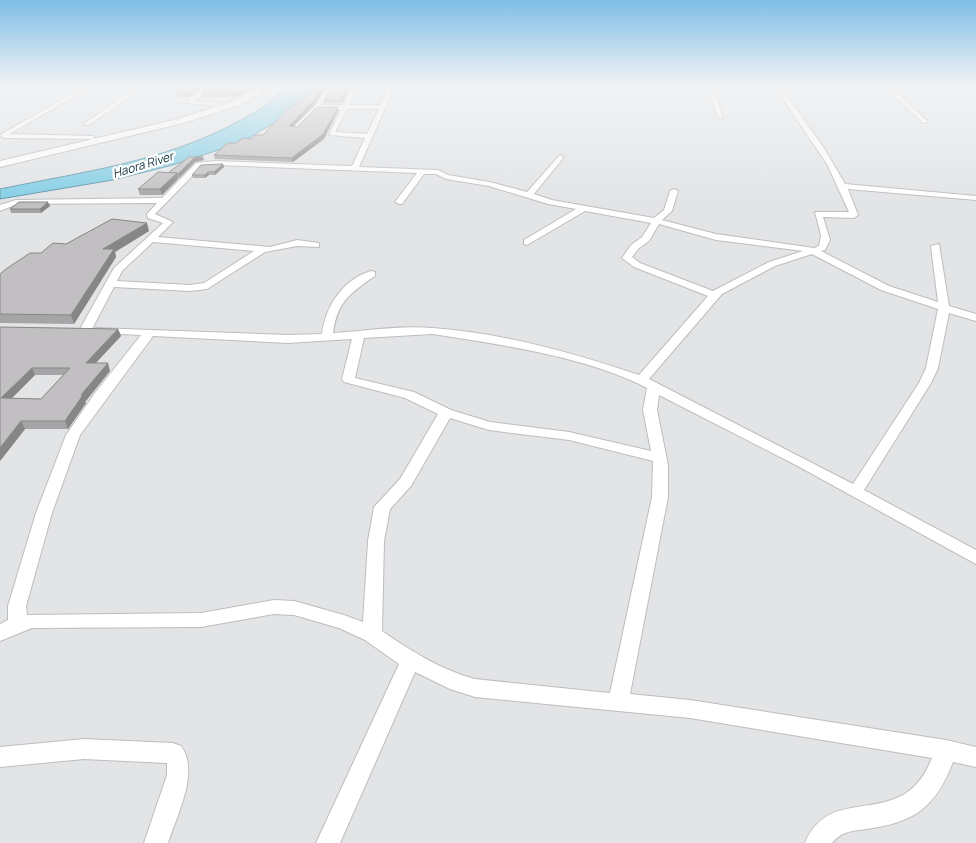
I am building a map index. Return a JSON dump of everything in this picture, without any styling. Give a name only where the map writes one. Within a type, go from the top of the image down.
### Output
[{"type":"street","points":[[2,135],[19,125]]},
{"type":"street","points":[[0,159],[141,125]]},
{"type":"street","points":[[0,164],[162,125]]},
{"type":"street","points":[[294,129],[297,125]]},
{"type":"street","points":[[337,125],[332,135],[370,136]]},
{"type":"street","points":[[355,168],[374,125]]},
{"type":"street","points":[[618,702],[660,498],[662,478],[660,458],[650,410],[648,384],[714,296],[772,264],[816,251],[826,243],[826,233],[818,214],[854,215],[842,186],[805,125]]},
{"type":"street","points":[[2,135],[93,138]]},
{"type":"street","points":[[528,196],[560,157]]},
{"type":"street","points":[[976,318],[874,283],[816,251],[791,245],[716,237],[656,221],[582,209],[528,196],[490,184],[452,178],[438,172],[202,164],[151,216],[169,222],[122,265],[81,329],[288,339],[432,331],[476,336],[590,363],[648,384],[855,492],[976,558]]},
{"type":"street","points":[[399,202],[423,170]]},
{"type":"street","points":[[842,186],[976,198]]},
{"type":"street","points":[[674,191],[668,211],[656,221],[646,239],[634,248],[627,258],[714,296]]},
{"type":"street","points":[[0,208],[16,202],[166,200]]},
{"type":"street","points":[[527,242],[582,209]]},
{"type":"street","points":[[151,239],[262,250],[276,249],[297,243],[316,245]]},
{"type":"street","points":[[855,492],[930,373],[944,308],[936,246]]},
{"type":"street","points":[[109,284],[202,288],[212,284],[262,250]]},
{"type":"street","points":[[327,338],[329,318],[334,303],[346,291],[371,274]]},
{"type":"street","points":[[150,332],[100,396],[73,435],[65,452],[44,513],[9,628],[55,620],[201,620],[285,607],[315,612],[372,634],[410,661],[457,684],[475,688],[690,709],[946,750],[976,757]]},
{"type":"street","points":[[359,336],[348,379],[409,395],[446,413],[489,426],[569,436],[660,458]]},
{"type":"street","points":[[372,634],[376,541],[382,507],[406,482],[446,413]]},
{"type":"street","points":[[328,843],[410,661]]},
{"type":"street","points":[[0,757],[84,749],[173,753],[177,758],[179,766],[178,775],[156,843]]},
{"type":"street","points":[[817,843],[836,822],[880,816],[914,803],[924,795],[933,782],[946,750]]},
{"type":"water","name":"Haora River","points":[[230,125],[270,125],[242,142],[173,165],[113,180],[0,199],[0,189],[122,164],[181,147]]},
{"type":"building","points":[[272,125],[297,127],[299,125],[328,125],[323,134],[292,158],[214,155],[228,143],[236,143],[243,138],[252,139],[255,135],[263,135]]},
{"type":"building","points":[[189,157],[203,157],[194,158],[178,174],[168,173]]},
{"type":"building","points":[[223,164],[214,172],[208,172],[205,175],[192,175],[201,165]]},
{"type":"building","points":[[158,172],[177,173],[160,189],[138,189]]},
{"type":"building","points":[[19,202],[48,202],[40,209],[10,209]]},
{"type":"building","points":[[112,219],[147,223],[103,249],[114,249],[71,315],[0,314],[0,274],[30,253],[41,253],[53,243],[66,244]]},
{"type":"building","points":[[0,327],[118,329],[86,363],[108,363],[81,395],[83,395],[65,421],[21,421],[0,448]],"holes":[[[32,368],[70,368],[41,399],[1,398]]]}]
